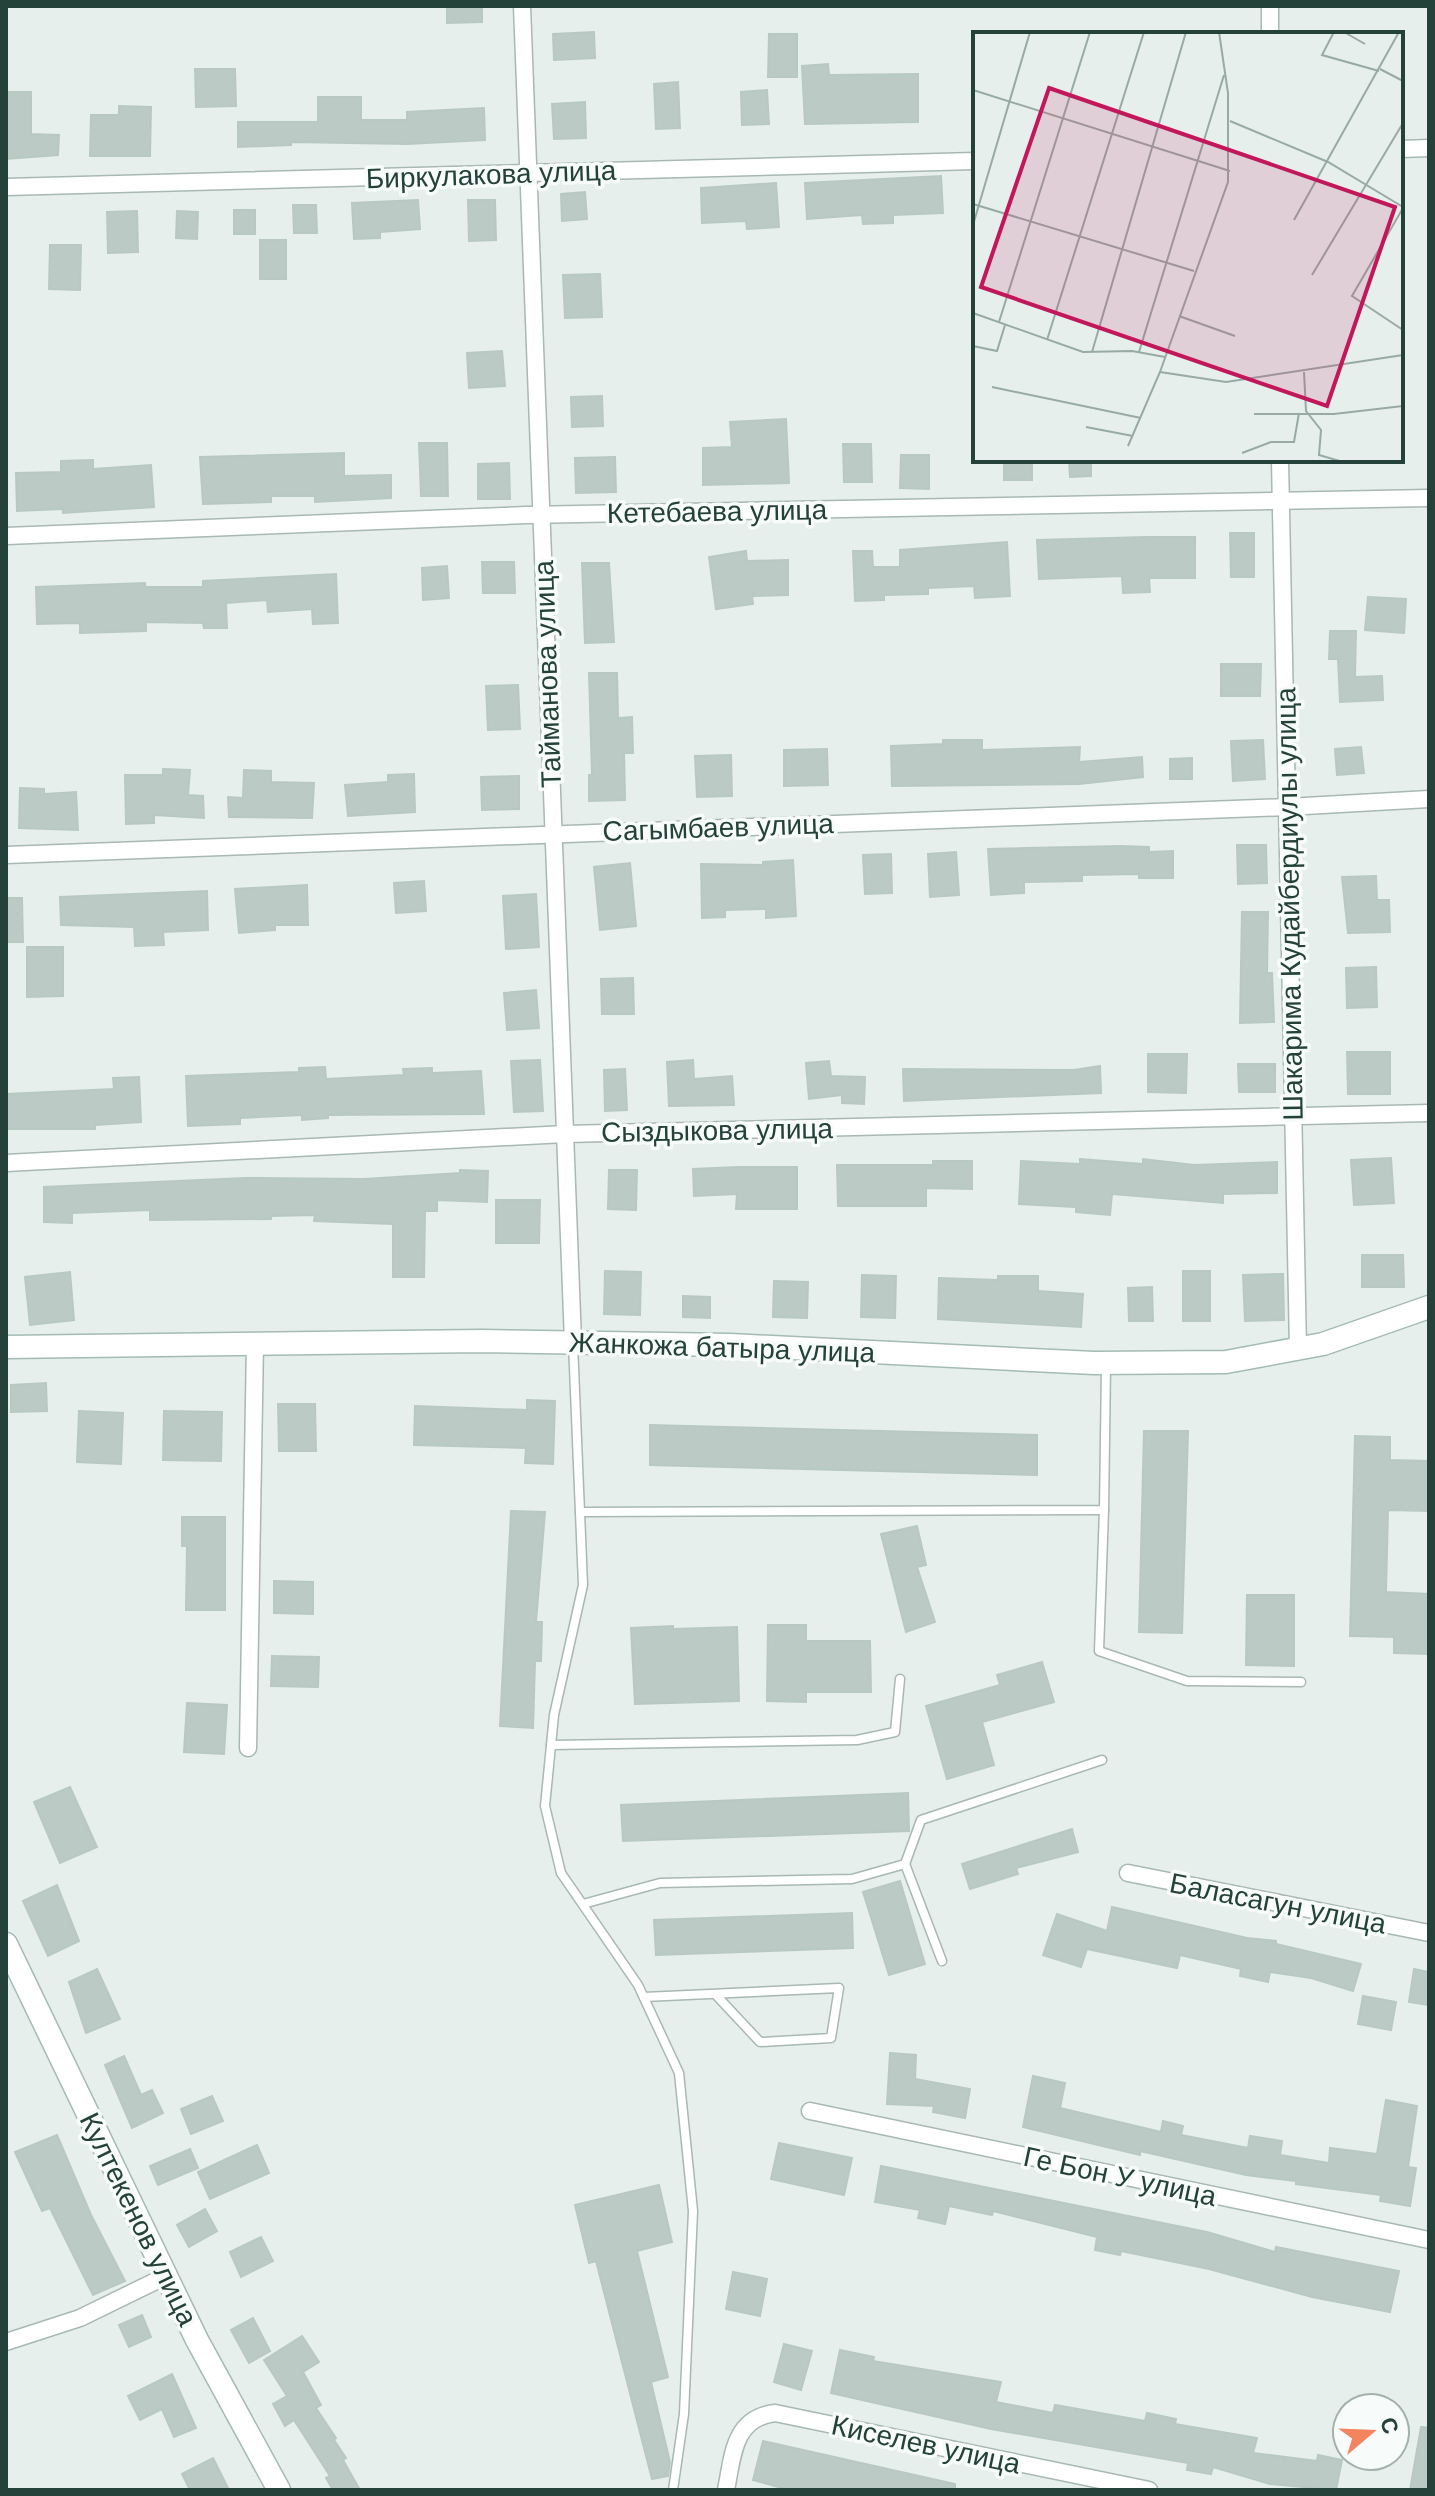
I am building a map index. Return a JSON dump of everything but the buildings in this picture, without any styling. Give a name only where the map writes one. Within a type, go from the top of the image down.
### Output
[{"type":"street","name":"Тайманова улица","points":[[522,6],[573,1342]]},
{"type":"street","points":[[1270,6],[1270,32]]},
{"type":"street","points":[[1403,149],[1429,148]]},
{"type":"street","name":"Биркулакова улица","points":[[6,187],[973,161]]},
{"type":"street","name":"Шакарима Кудайбердиулы улица","points":[[1280,462],[1298,1349]]},
{"type":"street","name":"Кетебаева улица","points":[[6,536],[541,514],[1429,498]]},
{"type":"street","name":"Сагымбаев улица","points":[[6,855],[1287,807],[1429,799]]},
{"type":"street","name":"Сыздыкова улица","points":[[6,1163],[565,1134],[1429,1113]]},
{"type":"street","name":"Жанкожа батыра улица","points":[[6,1347],[573,1342],[730,1345],[1106,1362],[1226,1362],[1323,1344],[1429,1307]]},
{"type":"street","points":[[248,1748],[255,1343]]},
{"type":"street","name":"Баласагун улица","points":[[1128,1873],[1429,1933]]},
{"type":"street","name":"Култекенов улица","points":[[6,1944],[166,2276],[236,2415],[279,2490]]},
{"type":"street","name":"Ге Бон У улица","points":[[810,2111],[1429,2240]]},
{"type":"street","points":[[6,2342],[80,2318],[166,2276]]},
{"type":"street","name":"Киселев улица","points":[[726,2490],[736,2439],[752,2419],[775,2413],[1149,2490]]},
{"type":"lane","points":[[573,1342],[583,1585],[554,1715],[545,1806],[561,1873],[644,1997],[679,2073],[693,2211],[684,2414],[673,2490]]},
{"type":"lane","points":[[1106,1362],[1099,1651],[1187,1681],[1301,1682]]},
{"type":"lane","points":[[580,1512],[1104,1510]]},
{"type":"lane","points":[[551,1745],[857,1740],[895,1732],[900,1679]]},
{"type":"lane","points":[[942,1961],[905,1864],[921,1820],[1102,1760]]},
{"type":"lane","points":[[583,1904],[660,1883],[852,1879],[905,1864]]},
{"type":"lane","points":[[644,1997],[839,1988],[831,2038],[760,2042],[716,1995]]}]
